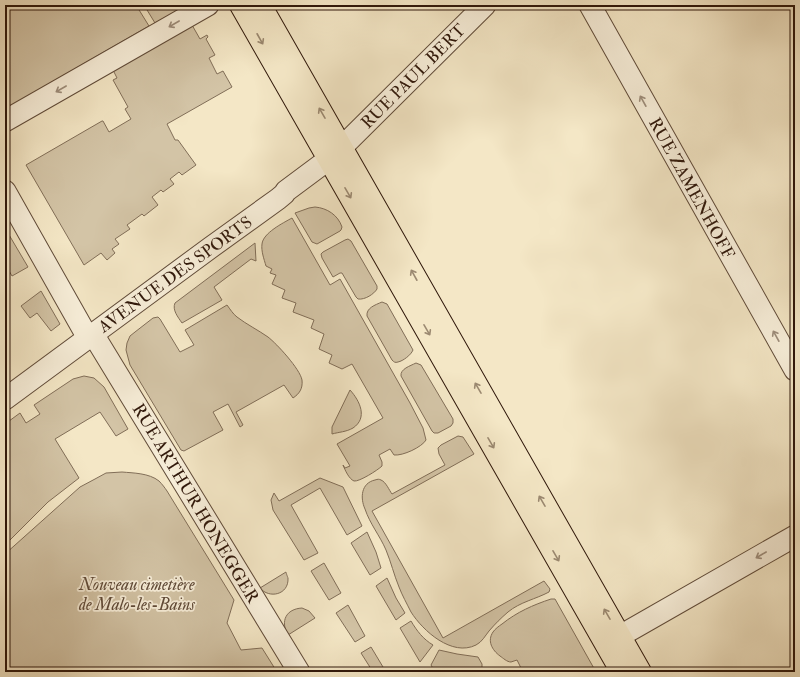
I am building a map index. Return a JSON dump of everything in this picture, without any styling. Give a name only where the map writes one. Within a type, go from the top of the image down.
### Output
[{"type":"main road","points":[[241,5],[335,153],[461,358],[613,640],[640,672]]},
{"type":"main road","points":[[260,5],[335,153]]},
{"type":"main road","points":[[613,640],[622,672]]},
{"type":"street","points":[[5,121],[208,5]]},
{"type":"street","name":"RUE PAUL BERT","points":[[335,153],[485,5]]},
{"type":"street","name":"RUE ZAMENHOFF","points":[[590,5],[795,370]]},
{"type":"street","name":"AVENUE DES SPORTS","points":[[5,399],[278,199],[286,191],[335,153]]},
{"type":"street","name":"RUE ARTHUR HONEGGER","points":[[5,191],[90,336],[299,672]]},
{"type":"street","points":[[613,640],[795,536]]},
{"type":"green space","points":[[5,5],[136,5],[149,26],[5,109]]},
{"type":"green space","points":[[144,5],[187,5],[155,23]]},
{"type":"green space","points":[[192,25],[200,39],[207,35],[208,37],[206,39],[215,55],[209,58],[217,74],[223,71],[232,87],[167,124],[175,140],[178,140],[196,165],[182,175],[179,172],[170,179],[174,184],[163,192],[161,190],[152,197],[158,205],[144,216],[142,214],[127,225],[130,229],[115,239],[119,244],[112,249],[115,253],[107,260],[101,253],[84,265],[26,165],[102,121],[109,132],[131,119],[125,109],[128,107],[113,80],[117,78],[113,70]]},
{"type":"green space","points":[[315,207],[332,213],[338,219],[342,227],[340,231],[317,244],[312,242],[295,213]]},
{"type":"green space","points":[[292,218],[330,285],[340,279],[423,428],[426,440],[424,443],[407,453],[394,455],[390,449],[379,455],[382,466],[360,480],[352,480],[346,472],[343,465],[345,468],[350,466],[337,444],[383,418],[352,364],[342,369],[329,363],[332,355],[319,349],[324,334],[311,328],[314,320],[293,312],[296,303],[282,298],[285,290],[272,284],[276,275],[270,273],[272,269],[266,266],[262,249],[263,240],[270,232]]},
{"type":"green space","points":[[5,228],[28,267],[12,276],[5,264]]},
{"type":"green space","points":[[348,239],[351,241],[377,286],[374,293],[364,299],[358,299],[356,297],[342,273],[333,277],[322,258],[321,254],[323,252]]},
{"type":"green space","points":[[255,243],[256,261],[251,259],[214,287],[222,300],[182,323],[175,311],[175,303]]},
{"type":"green space","points":[[41,291],[60,324],[51,331],[37,313],[30,318],[21,306]]},
{"type":"green space","points":[[382,302],[387,304],[413,350],[407,358],[397,362],[392,360],[367,316],[369,309]]},
{"type":"green space","points":[[227,305],[237,317],[268,337],[293,363],[302,380],[301,389],[293,398],[284,385],[236,412],[243,425],[240,427],[228,404],[213,412],[223,430],[184,451],[181,450],[130,365],[126,350],[127,343],[130,336],[153,318],[158,317],[180,352],[194,345],[185,330]]},
{"type":"green space","points":[[416,363],[421,365],[453,419],[451,426],[438,433],[434,433],[432,431],[401,376],[402,371]]},
{"type":"green space","points":[[84,376],[94,378],[104,387],[128,429],[116,436],[100,412],[55,439],[79,478],[48,502],[5,545],[5,424],[20,413],[26,423],[40,414],[34,405],[73,379]]},
{"type":"green space","points":[[350,390],[357,399],[361,409],[358,424],[353,428],[332,434],[332,427]]},
{"type":"green space","points":[[458,436],[463,437],[474,454],[372,511],[443,638],[544,581],[550,589],[549,592],[523,603],[505,614],[480,642],[467,648],[457,648],[439,640],[423,627],[411,612],[400,590],[386,550],[372,525],[362,500],[364,488],[370,482],[378,479],[383,481],[392,494],[445,465],[439,454],[438,448]]},
{"type":"green space","name":"Nouveau cimetière de Malo-les-Bains","points":[[122,472],[151,476],[159,481],[167,491],[234,600],[227,623],[241,650],[262,648],[277,672],[5,672],[5,554],[80,487],[106,473]]},
{"type":"green space","points":[[320,478],[343,487],[362,526],[347,535],[320,488],[291,505],[318,553],[304,560],[273,510],[271,500],[274,493],[279,501]]},
{"type":"green space","points":[[367,532],[381,568],[370,575],[351,543]]},
{"type":"green space","points":[[324,563],[341,593],[329,600],[311,571]]},
{"type":"green space","points":[[286,572],[288,578],[287,584],[282,592],[273,594],[260,588]]},
{"type":"green space","points":[[387,578],[405,613],[396,620],[376,586]]},
{"type":"green space","points":[[551,599],[555,599],[596,672],[523,672],[517,660],[511,662],[504,659],[497,654],[491,645],[491,635],[497,628],[519,612]]},
{"type":"green space","points":[[348,605],[365,636],[355,642],[336,613]]},
{"type":"green space","points":[[302,608],[309,611],[315,618],[288,635],[285,621],[288,613]]},
{"type":"green space","points":[[411,621],[420,634],[433,645],[420,662],[400,628]]},
{"type":"green space","points":[[371,647],[386,672],[373,672],[361,653]]},
{"type":"green space","points":[[439,650],[478,657],[482,664],[482,672],[435,672],[431,665]]}]
